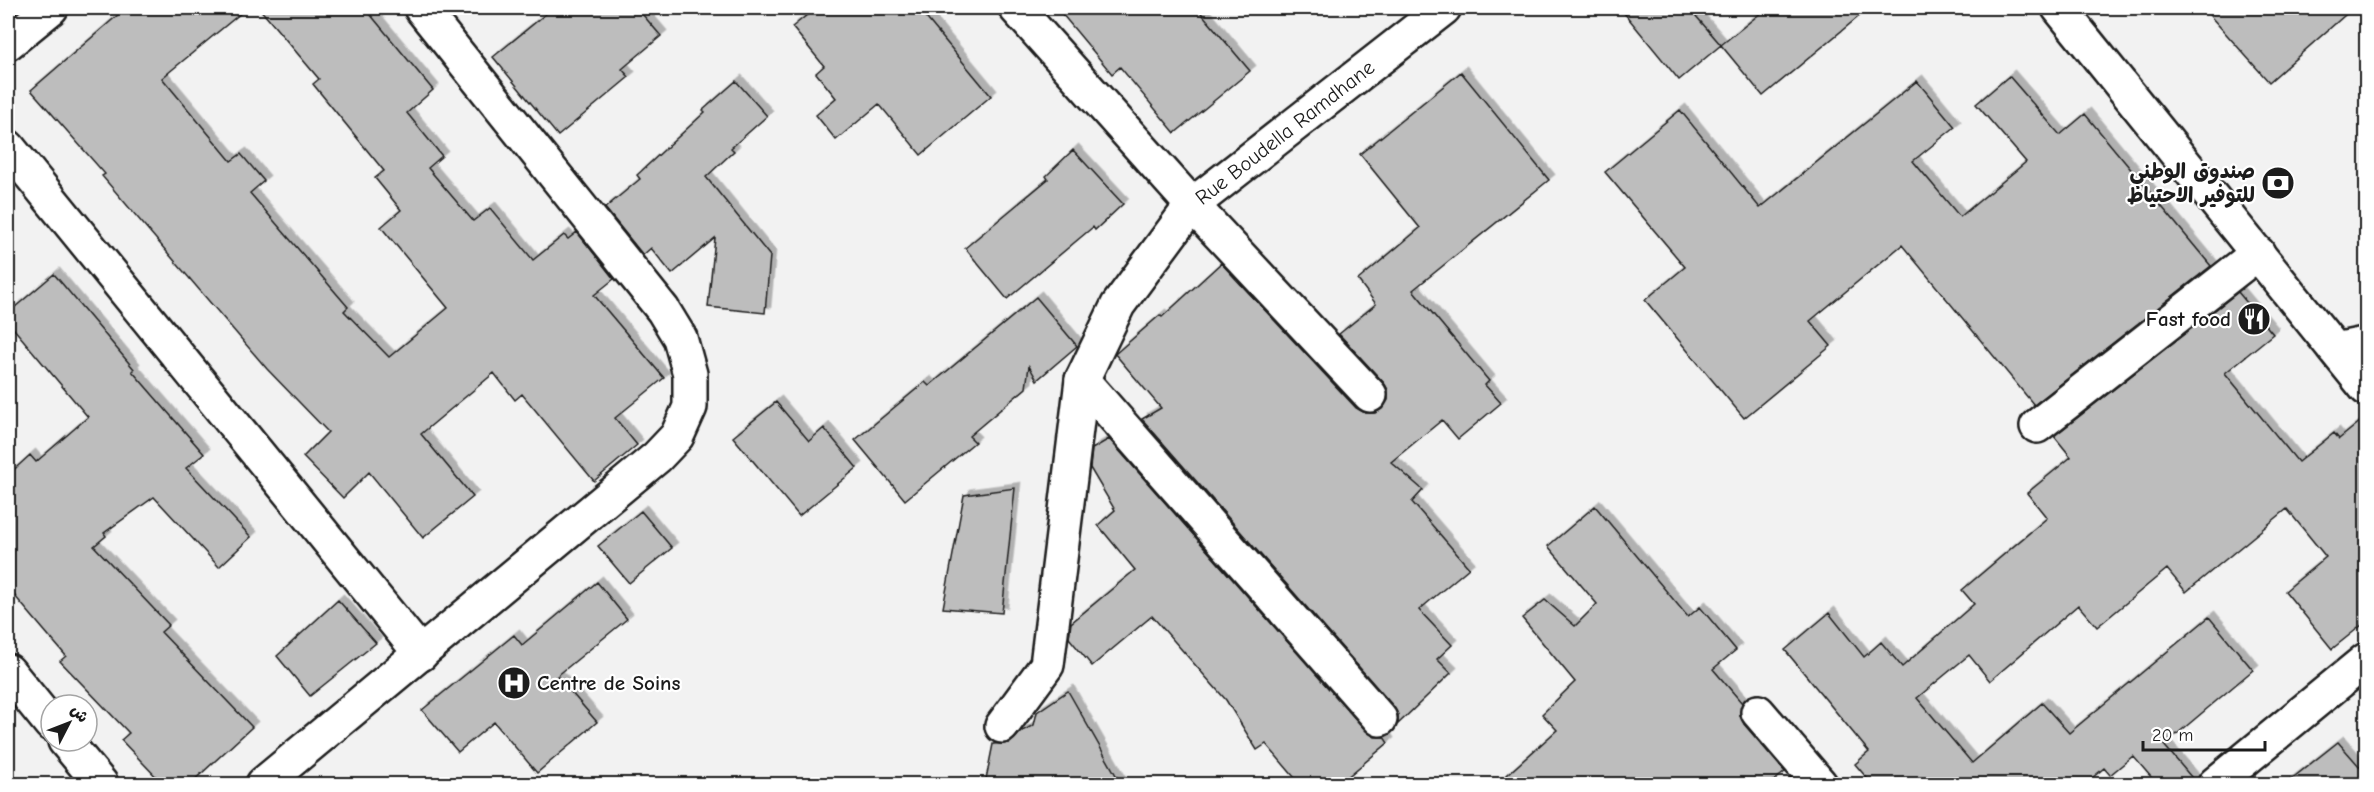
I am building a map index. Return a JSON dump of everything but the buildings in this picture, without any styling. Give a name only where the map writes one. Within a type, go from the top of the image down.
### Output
[{"type":"street","points":[[8,43],[51,8]]},
{"type":"street","points":[[263,784],[657,457],[676,436],[690,407],[690,374],[680,338],[663,310],[421,8]]},
{"type":"street","name":"Rue Boudella Ramdhane","points":[[1016,8],[1192,205],[1444,8]]},
{"type":"street","points":[[2059,8],[2367,388]]},
{"type":"street","points":[[8,147],[421,654]]},
{"type":"street","points":[[1002,726],[1047,665],[1082,380],[1118,305],[1192,205],[1370,395]]},
{"type":"street","points":[[2037,426],[2258,253]]},
{"type":"street","points":[[1082,380],[1380,719]]},
{"type":"street","points":[[2215,784],[2367,660]]},
{"type":"street","points":[[8,671],[39,709]]},
{"type":"street","points":[[1758,712],[1820,784]]},
{"type":"street","points":[[75,753],[101,784]]},
{"type":"lane","points":[[2332,345],[2367,338]]},
{"type":"place","name":"صندوق الوطني للتوفير الاحتياط","points":[[2278,183]]},
{"type":"place","name":"Fast food","points":[[2254,319]]},
{"type":"place","name":"Centre de Soins","points":[[514,683]]}]
